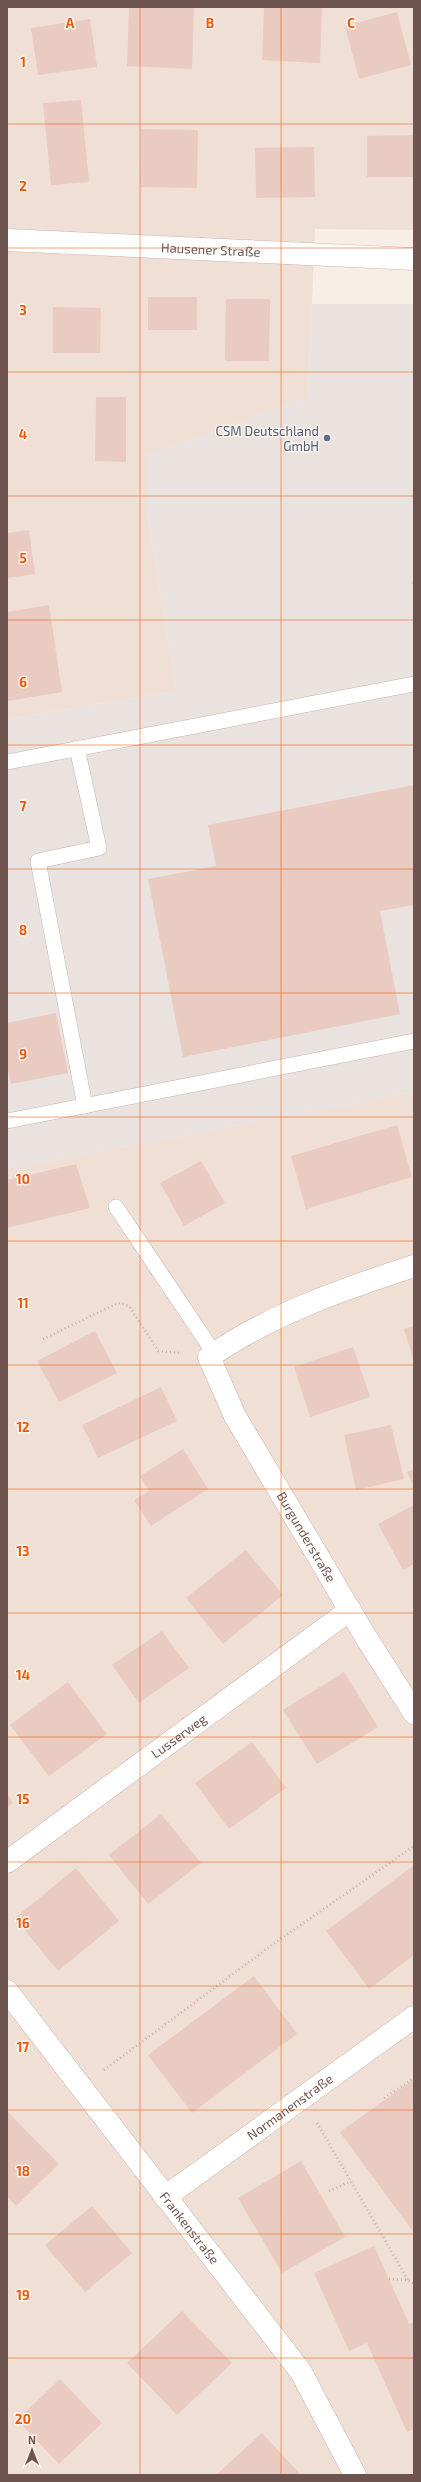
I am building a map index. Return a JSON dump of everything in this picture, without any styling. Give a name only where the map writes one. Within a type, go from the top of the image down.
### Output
[{"type":"street","name":"Hausener Straße","points":[[7,240],[414,259]]},
{"type":"street","points":[[211,1355],[263,1324],[341,1289],[414,1266]]},
{"type":"street","name":"Burgunderstraße","points":[[211,1355],[228,1404],[350,1610],[414,1713]]},
{"type":"street","name":"Lusserweg","points":[[7,1862],[350,1610]]},
{"type":"street","name":"Frankenstraße","points":[[7,1991],[301,2372],[355,2475]]},
{"type":"street","name":"Normanenstraße","points":[[165,2197],[414,2016]]},
{"type":"lane","points":[[7,762],[414,684]]},
{"type":"lane","points":[[77,748],[99,848],[38,861],[85,1106]]},
{"type":"lane","points":[[7,1121],[414,1041]]},
{"type":"lane","points":[[116,1207],[211,1355]]},
{"type":"path","points":[[43,1339],[118,1303],[129,1306],[158,1351],[211,1355]]},
{"type":"path","points":[[81,2087],[272,1945],[414,1846]]},
{"type":"path","points":[[384,2098],[414,2078]]},
{"type":"path","points":[[302,2098],[408,2280],[414,2284]]},
{"type":"path","points":[[329,2191],[351,2182]]},
{"type":"path","points":[[389,2279],[408,2280]]},
{"type":"shaded area","points":[[7,7],[414,7],[414,230],[315,229],[308,397],[147,456],[147,511],[176,691],[7,719]]},
{"type":"shaded area","points":[[312,304],[414,304],[414,1092],[7,1169],[7,719],[176,691],[147,511],[147,456],[308,397]]},
{"type":"shaded area","points":[[414,1092],[414,2475],[7,2475],[7,1169]]},
{"type":"building","points":[[129,7],[194,7],[192,69],[127,66]]},
{"type":"building","points":[[264,7],[322,7],[320,63],[262,60]]},
{"type":"building","points":[[397,12],[411,65],[359,79],[345,26]]},
{"type":"building","points":[[90,19],[97,67],[38,75],[31,28]]},
{"type":"building","points":[[81,100],[89,182],[51,185],[43,103]]},
{"type":"building","points":[[141,129],[198,130],[197,188],[140,187]]},
{"type":"building","points":[[414,135],[414,177],[367,177],[367,136]]},
{"type":"building","points":[[314,147],[315,197],[256,198],[255,148]]},
{"type":"building","points":[[148,297],[197,297],[197,330],[148,330]]},
{"type":"building","points":[[226,299],[270,299],[269,361],[225,361]]},
{"type":"building","points":[[53,307],[101,308],[100,353],[53,353]]},
{"type":"building","points":[[96,397],[126,397],[126,462],[95,461]]},
{"type":"building","points":[[29,530],[35,574],[7,578],[7,533]]},
{"type":"building","points":[[49,605],[62,692],[7,701],[7,612]]},
{"type":"building","points":[[414,785],[414,905],[380,911],[400,1014],[183,1057],[148,879],[216,866],[208,825]]},
{"type":"building","points":[[56,1013],[68,1073],[11,1084],[7,1065],[7,1023]]},
{"type":"building","points":[[397,1125],[412,1177],[306,1209],[291,1156]]},
{"type":"building","points":[[201,1161],[225,1203],[184,1226],[160,1183]]},
{"type":"building","points":[[76,1164],[90,1208],[7,1228],[7,1180]]},
{"type":"building","points":[[414,1326],[414,1361],[404,1329]]},
{"type":"building","points":[[95,1331],[117,1373],[59,1402],[37,1361]]},
{"type":"building","points":[[353,1347],[370,1397],[310,1417],[294,1367]]},
{"type":"building","points":[[161,1387],[177,1421],[98,1458],[82,1425]]},
{"type":"building","points":[[391,1425],[404,1479],[356,1490],[344,1435]]},
{"type":"building","points":[[183,1449],[208,1489],[151,1526],[134,1500],[149,1491],[140,1476]]},
{"type":"building","points":[[414,1469],[414,1487],[407,1472]]},
{"type":"building","points":[[414,1505],[414,1564],[403,1570],[378,1524]]},
{"type":"building","points":[[246,1550],[283,1595],[223,1644],[186,1598]]},
{"type":"building","points":[[162,1631],[189,1668],[139,1703],[112,1665]]},
{"type":"building","points":[[344,1672],[378,1727],[317,1764],[283,1710]]},
{"type":"building","points":[[68,1682],[107,1734],[49,1776],[10,1725]]},
{"type":"building","points":[[252,1742],[286,1788],[229,1829],[195,1783]]},
{"type":"building","points":[[7,1794],[13,1803],[7,1807]]},
{"type":"building","points":[[161,1814],[201,1863],[148,1904],[109,1855]]},
{"type":"building","points":[[414,1865],[414,1955],[369,1989],[326,1931]]},
{"type":"building","points":[[76,1868],[119,1921],[58,1971],[15,1918]]},
{"type":"building","points":[[254,1976],[297,2034],[192,2113],[148,2055]]},
{"type":"building","points":[[414,2079],[414,2233],[340,2132]]},
{"type":"building","points":[[7,2111],[59,2164],[16,2206],[7,2196]]},
{"type":"building","points":[[301,2161],[345,2237],[282,2273],[238,2198]]},
{"type":"building","points":[[92,2206],[132,2253],[85,2292],[45,2245]]},
{"type":"building","points":[[374,2246],[409,2324],[414,2322],[414,2429],[407,2432],[367,2343],[349,2351],[314,2273]]},
{"type":"building","points":[[182,2311],[232,2363],[177,2415],[127,2363]]},
{"type":"building","points":[[60,2379],[102,2423],[59,2464],[17,2420]]},
{"type":"building","points":[[262,2433],[301,2475],[216,2475]]},
{"type":"place","name":"CSM Deutschland GmbH","points":[[327,438]]}]
